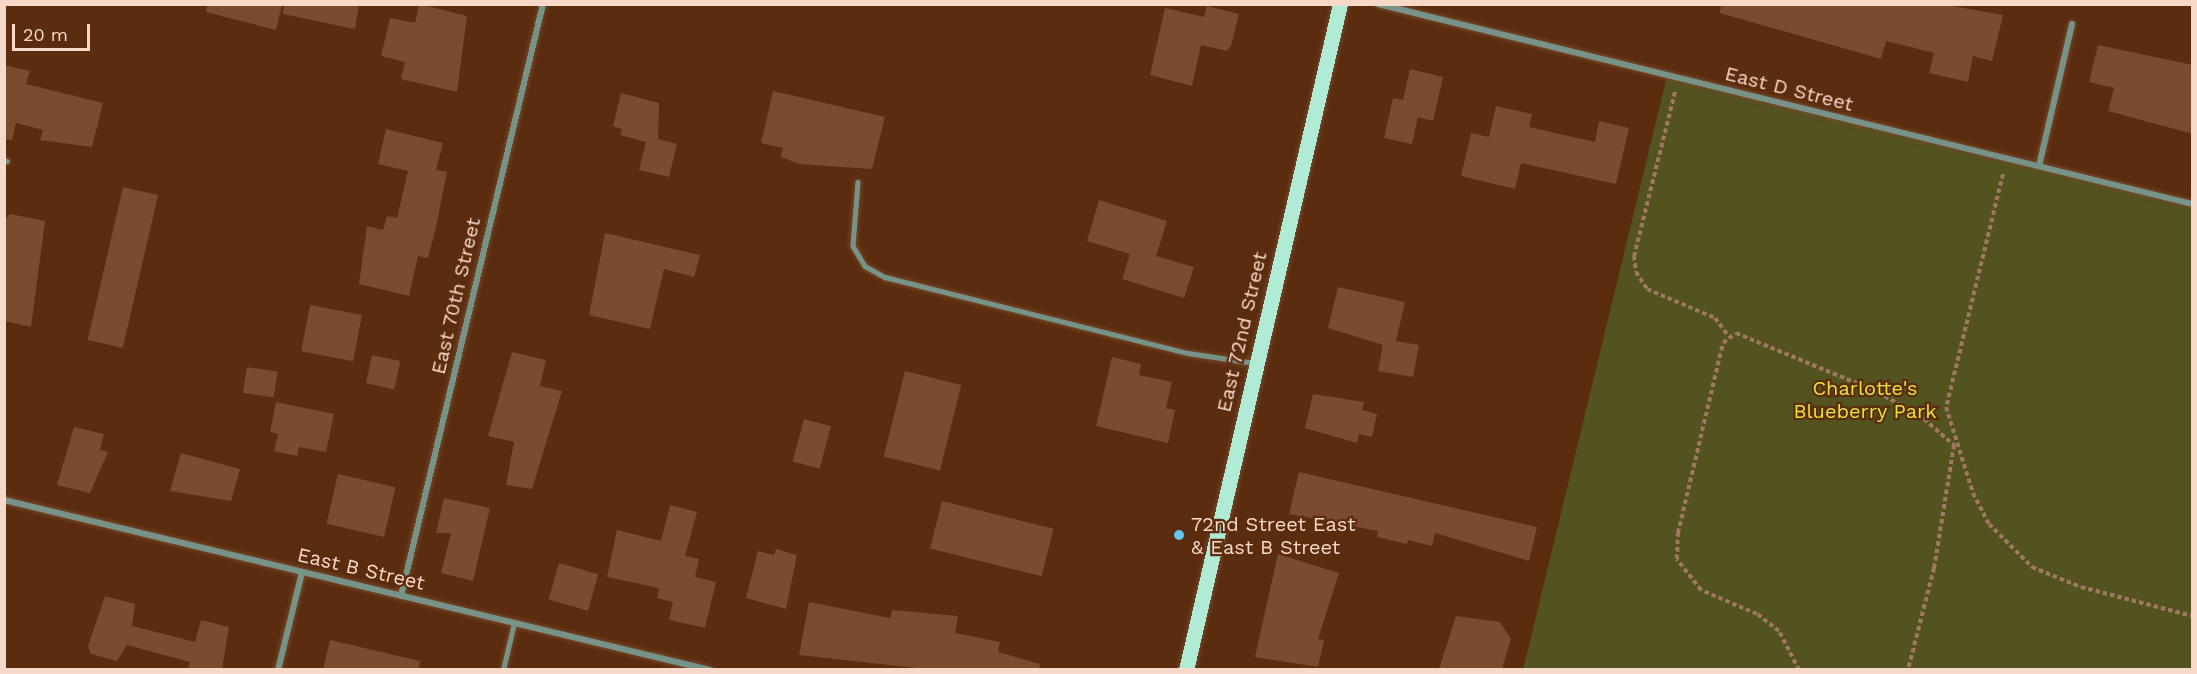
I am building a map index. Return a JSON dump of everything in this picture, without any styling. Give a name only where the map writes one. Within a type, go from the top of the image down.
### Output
[{"type":"main road","name":"East 72nd Street","points":[[1186,669],[1340,4]]},
{"type":"street","name":"East 70th Street","points":[[401,596],[543,4]]},
{"type":"street","name":"East D Street","points":[[1378,4],[2193,204]]},
{"type":"street","points":[[2039,166],[2072,24]]},
{"type":"street","name":"East B Street","points":[[4,500],[707,669]]},
{"type":"street","points":[[278,669],[302,572]]},
{"type":"lane","points":[[858,182],[853,246],[866,266],[885,277],[1197,355],[1257,364]]},
{"type":"lane","points":[[503,669],[514,623]]},
{"type":"path","points":[[1678,79],[1634,256],[1636,272],[1647,289],[1715,318],[1728,335],[1750,336],[1878,392],[1924,418],[1954,445]]},
{"type":"path","points":[[2007,159],[1946,407],[1954,445],[1989,524],[2032,567],[2081,587],[2193,616]]},
{"type":"path","points":[[1728,335],[1678,533],[1677,559],[1701,590],[1757,614],[1779,631],[1799,669]]},
{"type":"path","points":[[1908,669],[1934,568],[1954,445]]},
{"type":"green space","name":"Charlotte's Blueberry Park","points":[[1667,76],[2192,204],[2192,669],[1523,670]]},
{"type":"building","points":[[207,4],[282,4],[276,30],[206,12]]},
{"type":"building","points":[[284,4],[359,4],[355,29],[283,14]]},
{"type":"building","points":[[419,4],[467,16],[457,92],[401,79],[405,62],[381,56],[390,18],[415,23]]},
{"type":"building","points":[[1721,4],[1941,4],[2003,15],[1992,61],[1973,56],[1968,82],[1929,73],[1934,53],[1886,41],[1881,59],[1720,13]]},
{"type":"building","points":[[1207,6],[1239,14],[1231,46],[1227,51],[1201,45],[1192,86],[1150,75],[1165,8],[1204,17]]},
{"type":"building","points":[[2098,45],[2193,65],[2193,134],[2108,111],[2114,88],[2089,82]]},
{"type":"building","points":[[4,65],[30,71],[26,84],[103,103],[92,147],[40,140],[43,130],[16,123],[12,140],[4,139]]},
{"type":"building","points":[[1410,69],[1443,77],[1433,121],[1418,117],[1412,144],[1384,138],[1393,98],[1403,100]]},
{"type":"building","points":[[773,91],[885,117],[872,169],[799,164],[781,157],[783,148],[761,143]]},
{"type":"building","points":[[621,93],[659,103],[658,139],[677,144],[669,177],[639,170],[646,142],[620,135],[622,129],[613,126]]},
{"type":"building","points":[[1496,106],[1532,114],[1529,127],[1595,142],[1599,121],[1629,128],[1616,184],[1521,163],[1515,189],[1461,176],[1471,133],[1489,137]]},
{"type":"building","points":[[386,129],[443,143],[436,170],[447,172],[428,258],[418,256],[409,296],[359,284],[367,226],[383,230],[387,216],[397,218],[408,171],[378,164]]},
{"type":"building","points":[[123,187],[158,195],[123,348],[88,340]]},
{"type":"building","points":[[1099,200],[1167,221],[1156,256],[1194,267],[1184,298],[1122,279],[1130,254],[1087,241]]},
{"type":"building","points":[[10,214],[45,221],[31,327],[4,321],[4,221]]},
{"type":"building","points":[[605,233],[700,255],[694,277],[664,269],[650,329],[589,315]]},
{"type":"building","points":[[1338,287],[1405,302],[1396,341],[1419,345],[1413,377],[1378,371],[1383,345],[1328,328]]},
{"type":"building","points":[[310,305],[362,315],[353,361],[301,351]]},
{"type":"building","points":[[512,352],[546,360],[540,386],[562,391],[532,489],[506,485],[514,442],[488,436]]},
{"type":"building","points":[[372,355],[400,361],[394,389],[366,383]]},
{"type":"building","points":[[1112,357],[1141,364],[1139,375],[1172,382],[1166,408],[1175,410],[1168,443],[1096,426]]},
{"type":"building","points":[[247,367],[278,372],[274,398],[243,393]]},
{"type":"building","points":[[905,371],[961,385],[940,470],[884,456]]},
{"type":"building","points":[[1313,394],[1364,402],[1362,410],[1377,414],[1372,437],[1359,434],[1357,443],[1305,428]]},
{"type":"building","points":[[276,402],[334,414],[326,452],[299,447],[297,456],[274,451],[278,434],[270,432]]},
{"type":"building","points":[[804,419],[831,426],[820,469],[793,462]]},
{"type":"building","points":[[74,427],[104,434],[100,450],[108,452],[90,493],[57,485]]},
{"type":"building","points":[[181,453],[240,469],[231,501],[170,491]]},
{"type":"building","points":[[1299,472],[1537,527],[1529,561],[1435,533],[1432,546],[1408,540],[1407,544],[1377,537],[1378,531],[1289,514]]},
{"type":"building","points":[[338,474],[395,487],[384,537],[327,524]]},
{"type":"building","points":[[444,498],[490,508],[473,581],[441,573],[451,533],[436,533]]},
{"type":"building","points":[[942,501],[1054,529],[1042,576],[930,549]]},
{"type":"building","points":[[670,505],[697,512],[685,556],[699,559],[695,577],[716,582],[705,628],[669,620],[673,602],[657,598],[659,588],[607,577],[617,530],[661,541]]},
{"type":"building","points":[[776,549],[797,555],[786,609],[746,598],[758,551],[774,555]]},
{"type":"building","points":[[1278,554],[1339,573],[1318,639],[1324,640],[1318,667],[1255,657]]},
{"type":"building","points":[[559,563],[598,574],[588,611],[549,600]]},
{"type":"building","points":[[105,596],[135,604],[132,626],[195,642],[201,620],[229,627],[222,669],[188,669],[190,662],[127,645],[117,661],[91,654],[88,646]]},
{"type":"building","points":[[809,602],[890,618],[892,610],[958,616],[955,633],[1000,642],[998,652],[1040,664],[1039,669],[925,669],[799,655]]},
{"type":"building","points":[[1456,616],[1500,622],[1511,639],[1502,669],[1439,669]]},
{"type":"building","points":[[330,640],[420,661],[419,669],[323,669]]},
{"type":"place","name":"72nd Street East & East B Street","points":[[1179,535]]}]
